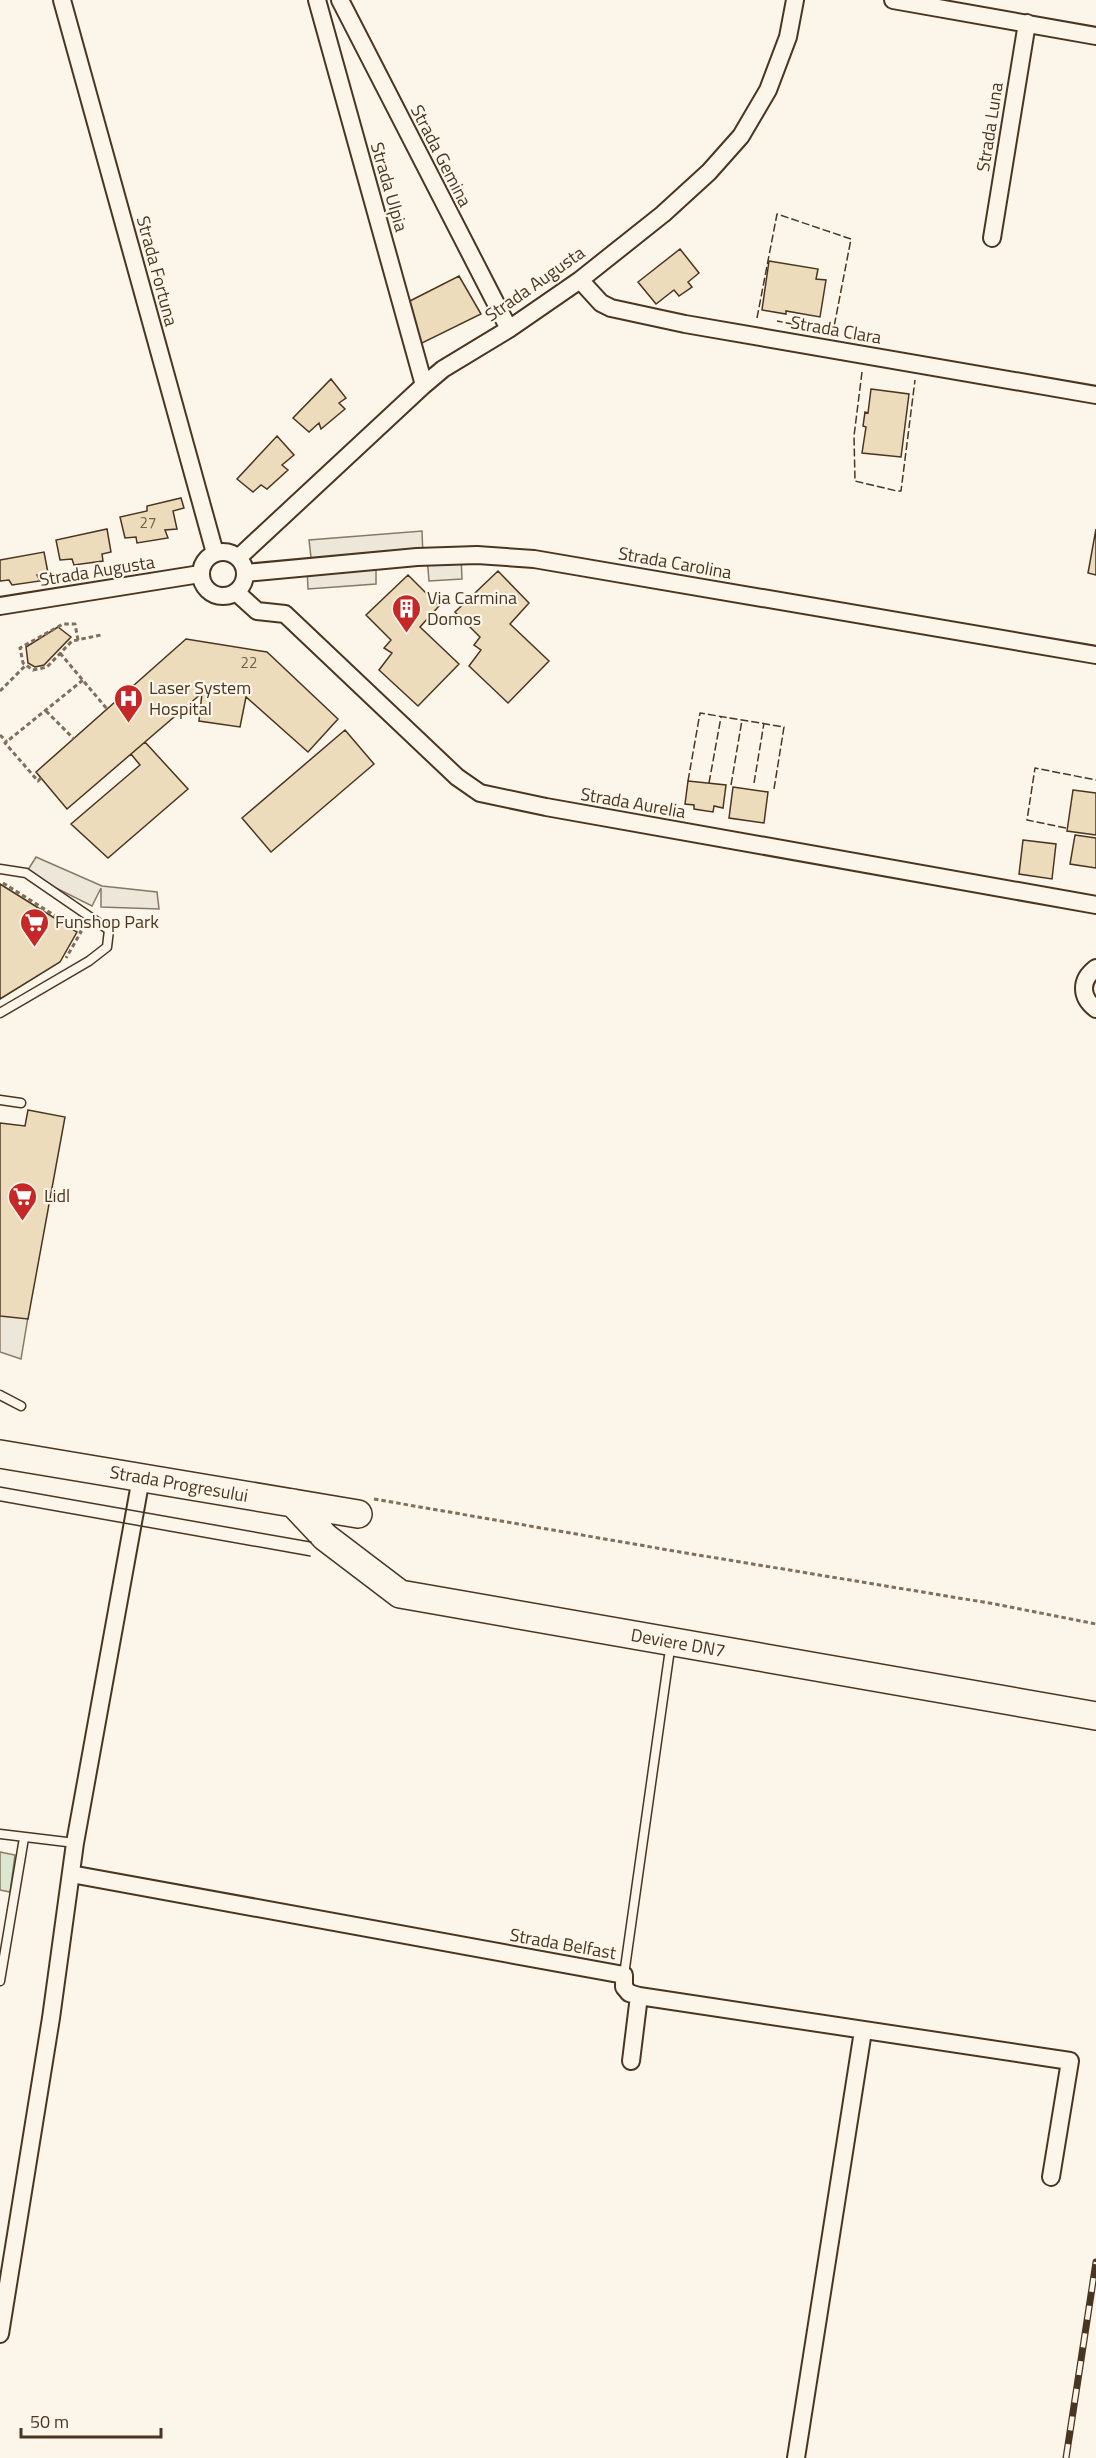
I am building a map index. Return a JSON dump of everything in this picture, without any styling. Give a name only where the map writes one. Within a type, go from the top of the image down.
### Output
[{"type":"main road","name":"Strada Progresului","points":[[0,1454],[292,1503],[365,1506]]},
{"type":"main road","name":"Deviere DN7","points":[[292,1503],[325,1537],[400,1594],[1096,1716]]},
{"type":"street","name":"Strada Fortuna","points":[[62,0],[215,553]]},
{"type":"street","name":"Strada Ulpia","points":[[317,0],[424,385]]},
{"type":"street","name":"Strada Gemina","points":[[340,0],[508,329]]},
{"type":"street","name":"Strada Augusta","points":[[241,565],[424,385],[451,364],[580,280],[663,214],[709,172],[741,136],[768,90],[788,38],[795,0]]},
{"type":"street","points":[[894,0],[971,7],[1027,23],[1096,36]]},
{"type":"street","name":"Strada Luna","points":[[992,238],[1027,23]]},
{"type":"street","name":"Strada Clara","points":[[580,280],[601,303],[611,308],[685,324],[1096,395]]},
{"type":"street","points":[[227,552],[241,565],[243,583],[236,592],[224,596],[213,594],[204,586],[200,574],[204,562],[215,553],[227,552]]},
{"type":"street","name":"Strada Carolina","points":[[241,565],[477,555],[534,559],[1096,655]]},
{"type":"street","name":"Strada Augusta","points":[[0,606],[200,574]]},
{"type":"street","name":"Strada Aurelia","points":[[236,592],[257,611],[285,614],[457,777],[480,793],[546,807],[1096,905]]},
{"type":"street","points":[[1096,968],[1085,978],[1083,986],[1086,998],[1096,1010]]},
{"type":"street","points":[[0,2334],[51,2018],[75,1844],[141,1478]]},
{"type":"street","name":"Strada Belfast","points":[[71,1874],[624,1975],[624,1987],[629,1993],[639,1996]]},
{"type":"street","points":[[631,2061],[639,1996],[1070,2061],[1051,2177]]},
{"type":"street","points":[[796,2458],[863,2031]]},
{"type":"lane","points":[[0,869],[26,873],[109,930],[107,947],[89,961],[0,1013]]},
{"type":"lane","points":[[0,1100],[21,1103]]},
{"type":"lane","points":[[0,1395],[21,1406]]},
{"type":"lane","points":[[624,1975],[669,1656]]},
{"type":"lane","points":[[0,1834],[75,1844]]},
{"type":"lane","points":[[0,1981],[24,1838]]},
{"type":"path","points":[[78,640],[75,624],[63,624],[21,648],[23,663],[33,670],[47,667],[72,641],[78,640],[100,635]]},
{"type":"path","points":[[60,653],[107,709]]},
{"type":"path","points":[[0,691],[26,665]]},
{"type":"path","points":[[7,742],[83,680]]},
{"type":"path","points":[[46,711],[74,739]]},
{"type":"path","points":[[0,735],[7,742],[5,744],[38,781],[41,778]]},
{"type":"path","points":[[0,882],[81,932],[63,963]]},
{"type":"path","points":[[365,1506],[680,1552],[995,1604],[1096,1624]]},
{"type":"green space","points":[[0,1852],[15,1855],[10,1892],[0,1890]]},
{"type":"shaded area","points":[[422,531],[423,557],[376,561],[376,584],[308,589],[307,567],[312,566],[309,540]]},
{"type":"shaded area","points":[[461,556],[462,579],[429,581],[427,557]]},
{"type":"shaded area","points":[[36,857],[102,886],[157,892],[159,909],[101,907],[101,888],[92,906],[26,873]]},
{"type":"shaded area","points":[[0,1307],[29,1311],[21,1359],[0,1352]]},
{"type":"building","points":[[680,249],[699,273],[688,282],[692,287],[679,296],[674,290],[656,304],[638,282]]},
{"type":"building","points":[[769,261],[818,269],[816,279],[826,280],[820,317],[786,311],[786,314],[762,310]]},
{"type":"building","points":[[459,276],[481,314],[416,346],[404,304]]},
{"type":"building","points":[[331,379],[346,398],[339,403],[345,409],[321,429],[319,423],[309,432],[293,418]]},
{"type":"building","points":[[871,389],[909,394],[901,457],[862,453],[866,427],[863,426],[865,412],[868,413]]},
{"type":"building","points":[[277,436],[294,455],[282,465],[288,470],[267,489],[261,485],[253,492],[237,479]]},
{"type":"building","points":[[181,498],[184,508],[173,511],[177,529],[165,530],[168,538],[137,543],[136,537],[125,538],[120,517],[147,511],[147,506]]},
{"type":"building","points":[[107,529],[111,552],[102,554],[103,561],[74,565],[72,559],[60,560],[56,540]]},
{"type":"building","points":[[1096,529],[1096,575],[1088,573]]},
{"type":"building","points":[[44,552],[48,573],[37,575],[40,581],[12,585],[9,580],[0,581],[0,560]]},
{"type":"building","name":"Via Carmina Domos","points":[[498,571],[529,603],[510,624],[549,661],[508,703],[469,666],[481,650],[474,645],[480,637],[455,612]]},
{"type":"building","name":"Via Carmina Domos","points":[[408,575],[439,606],[420,627],[459,664],[418,706],[379,670],[392,653],[384,648],[391,640],[366,615]]},
{"type":"building","points":[[58,627],[71,637],[44,665],[35,667],[28,663],[26,647]]},
{"type":"building","name":"Laser System Hospital","points":[[186,639],[267,652],[338,719],[308,752],[246,697],[240,727],[199,721],[202,693],[67,809],[36,772]]},
{"type":"building","points":[[345,730],[374,764],[271,852],[242,818]]},
{"type":"building","points":[[145,742],[188,789],[108,858],[71,824],[140,765],[131,754]]},
{"type":"building","points":[[688,781],[726,785],[723,808],[714,806],[713,812],[694,809],[694,805],[685,804]]},
{"type":"building","points":[[733,787],[768,792],[764,823],[729,818]]},
{"type":"building","points":[[1073,790],[1096,793],[1096,835],[1067,831]]},
{"type":"building","points":[[1075,835],[1096,838],[1096,868],[1070,864]]},
{"type":"building","points":[[1023,840],[1056,844],[1052,879],[1019,874]]},
{"type":"building","name":"Funshop Park","points":[[0,884],[77,932],[60,962],[0,999]]},
{"type":"building","name":"Lidl","points":[[28,1110],[65,1117],[28,1319],[0,1316],[0,1123],[25,1126]]},
{"type":"tram line","points":[[0,1487],[311,1542]]},
{"type":"tram line","points":[[0,1501],[310,1556]]},
{"type":"railway","points":[[1066,2458],[1096,2262]]},
{"type":"fence","points":[[757,318],[777,214],[851,239],[833,332],[777,321]]},
{"type":"fence","points":[[862,372],[854,436],[855,481],[897,491],[901,491],[915,380]]},
{"type":"fence","points":[[688,781],[700,713],[784,727],[774,789]]},
{"type":"fence","points":[[709,783],[721,717]]},
{"type":"fence","points":[[731,785],[742,720]]},
{"type":"fence","points":[[754,783],[764,723]]},
{"type":"fence","points":[[1066,828],[1027,820],[1035,768],[1096,780]]},
{"type":"place","name":"Via Carmina Domos","points":[[406,634]]},
{"type":"place","name":"Laser System Hospital","points":[[128,724]]},
{"type":"place","name":"Funshop Park","points":[[34,948]]},
{"type":"place","name":"Lidl","points":[[23,1222]]}]
